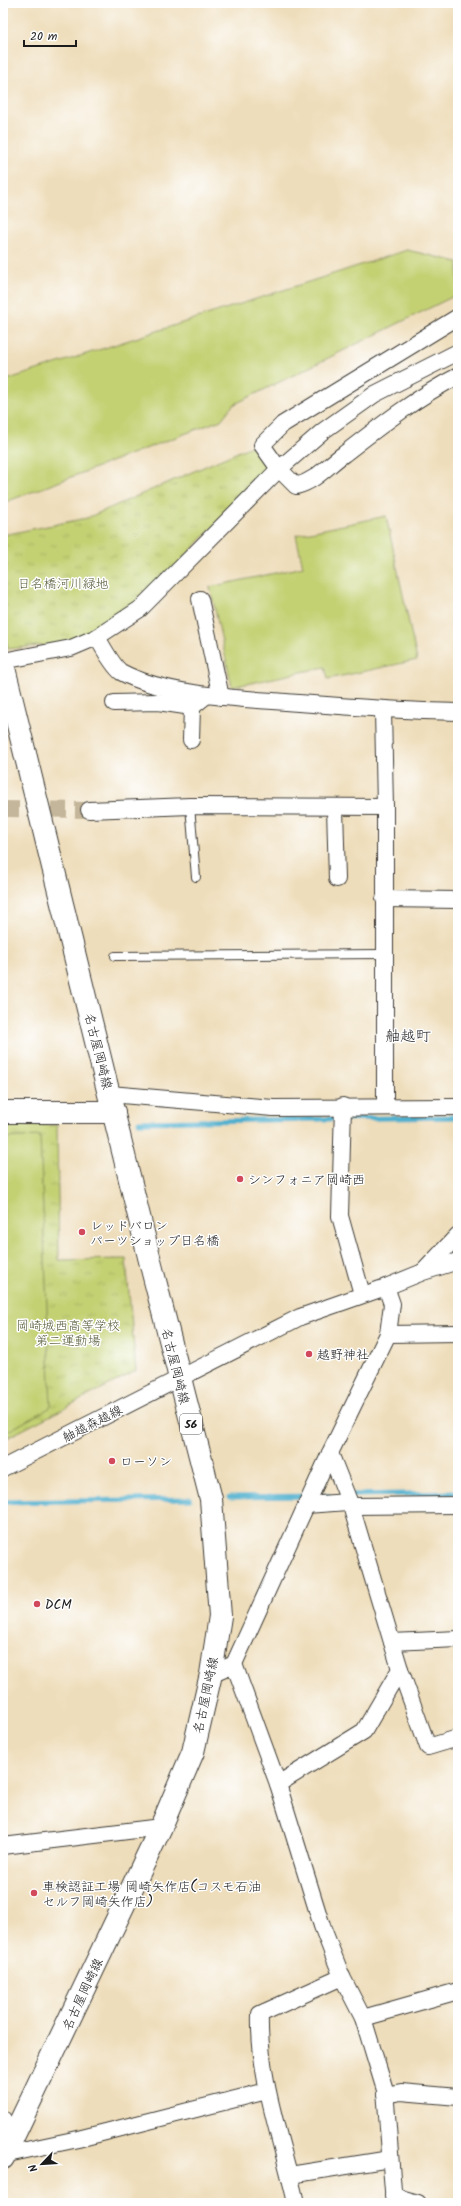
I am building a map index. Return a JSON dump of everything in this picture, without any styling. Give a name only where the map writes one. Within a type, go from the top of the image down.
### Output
[{"type":"main road","name":"名古屋岡崎線","points":[[3,664],[211,1499],[220,1616],[211,1674],[193,1752],[161,1827],[6,2152]]},
{"type":"main road","points":[[3,1112],[112,1103]]},
{"type":"street","points":[[458,318],[283,424],[262,445],[279,469],[296,486],[309,482],[392,417],[458,376]]},
{"type":"street","points":[[3,661],[71,648],[97,638],[140,608],[279,469],[323,431],[375,394],[458,352]]},
{"type":"street","points":[[200,599],[214,696]]},
{"type":"street","points":[[97,638],[119,671],[138,680],[214,696],[383,710],[458,712]]},
{"type":"street","points":[[114,703],[158,702],[192,707],[214,696]]},
{"type":"street","points":[[191,740],[192,707]]},
{"type":"street","points":[[383,710],[385,807],[385,1106]]},
{"type":"street","points":[[89,810],[190,806],[335,808],[385,807]]},
{"type":"street","points":[[335,808],[336,879]]},
{"type":"street","points":[[384,899],[458,900]]},
{"type":"street","points":[[112,1103],[273,1108],[343,1106],[458,1107]]},
{"type":"street","points":[[343,1106],[340,1216],[362,1294]]},
{"type":"street","points":[[423,1272],[458,1234]]},
{"type":"street","name":"舳越森越線","points":[[3,1468],[300,1317],[362,1294],[386,1287],[423,1272],[458,1261]]},
{"type":"street","points":[[211,1674],[234,1664],[330,1452],[388,1334],[392,1304],[386,1287]]},
{"type":"street","points":[[388,1334],[458,1333]]},
{"type":"street","points":[[330,1452],[347,1499],[400,1669],[428,1748],[458,1738]]},
{"type":"street","points":[[309,1499],[347,1499],[458,1505]]},
{"type":"street","points":[[392,1642],[458,1639]]},
{"type":"street","points":[[234,1664],[278,1784],[322,1926],[342,1977],[363,2018],[385,2095],[394,2200],[418,2203]]},
{"type":"street","points":[[278,1784],[364,1731],[400,1669]]},
{"type":"street","points":[[3,1846],[161,1827]]},
{"type":"street","points":[[296,2203],[290,2175],[267,2091],[260,2032],[260,2014],[342,1977]]},
{"type":"street","points":[[363,2018],[458,1992]]},
{"type":"street","points":[[3,2120],[6,2152],[78,2139],[267,2091]]},
{"type":"street","points":[[385,2095],[401,2092],[458,2097]]},
{"type":"street","points":[[290,2175],[390,2159]]},
{"type":"lane","points":[[190,806],[196,877]]},
{"type":"lane","points":[[115,956],[384,954]]},
{"type":"green space","points":[[407,250],[458,262],[458,297],[454,296],[233,405],[221,420],[3,503],[3,381]]},
{"type":"green space","name":"日名橋河川緑地","points":[[256,444],[270,468],[138,605],[95,634],[69,643],[8,649],[3,628],[3,535],[87,518]]},
{"type":"green space","points":[[386,516],[417,660],[328,679],[325,667],[232,687],[210,587],[303,567],[296,535]]},
{"type":"green space","name":"岡崎城西高等学校 第二運動場","points":[[3,1125],[57,1125],[59,1260],[126,1259],[136,1371],[3,1440]]},
{"type":"green space","points":[[40,1136],[51,1407],[3,1434],[3,1138]]},
{"type":"waterway","points":[[139,1122],[458,1117]]},
{"type":"waterway","points":[[349,1495],[458,1493]]},
{"type":"waterway","points":[[230,1497],[329,1496]]},
{"type":"waterway","points":[[3,1502],[190,1499]]},
{"type":"tunnel","points":[[3,809],[89,810]]},
{"type":"place","name":"シンフォニア岡崎西","points":[[240,1179]]},
{"type":"place","name":"レッドバロン パーツショップ日名橋","points":[[82,1232]]},
{"type":"place","name":"越野神社","points":[[309,1354]]},
{"type":"place","name":"ローソン","points":[[112,1461]]},
{"type":"place","name":"DCM","points":[[37,1604]]},
{"type":"place","name":"車検認証工場 岡崎矢作店(コスモ石油 セルフ岡崎矢作店)","points":[[34,1893]]},
{"type":"district","name":"舳越町","points":[[408,1036]]}]
